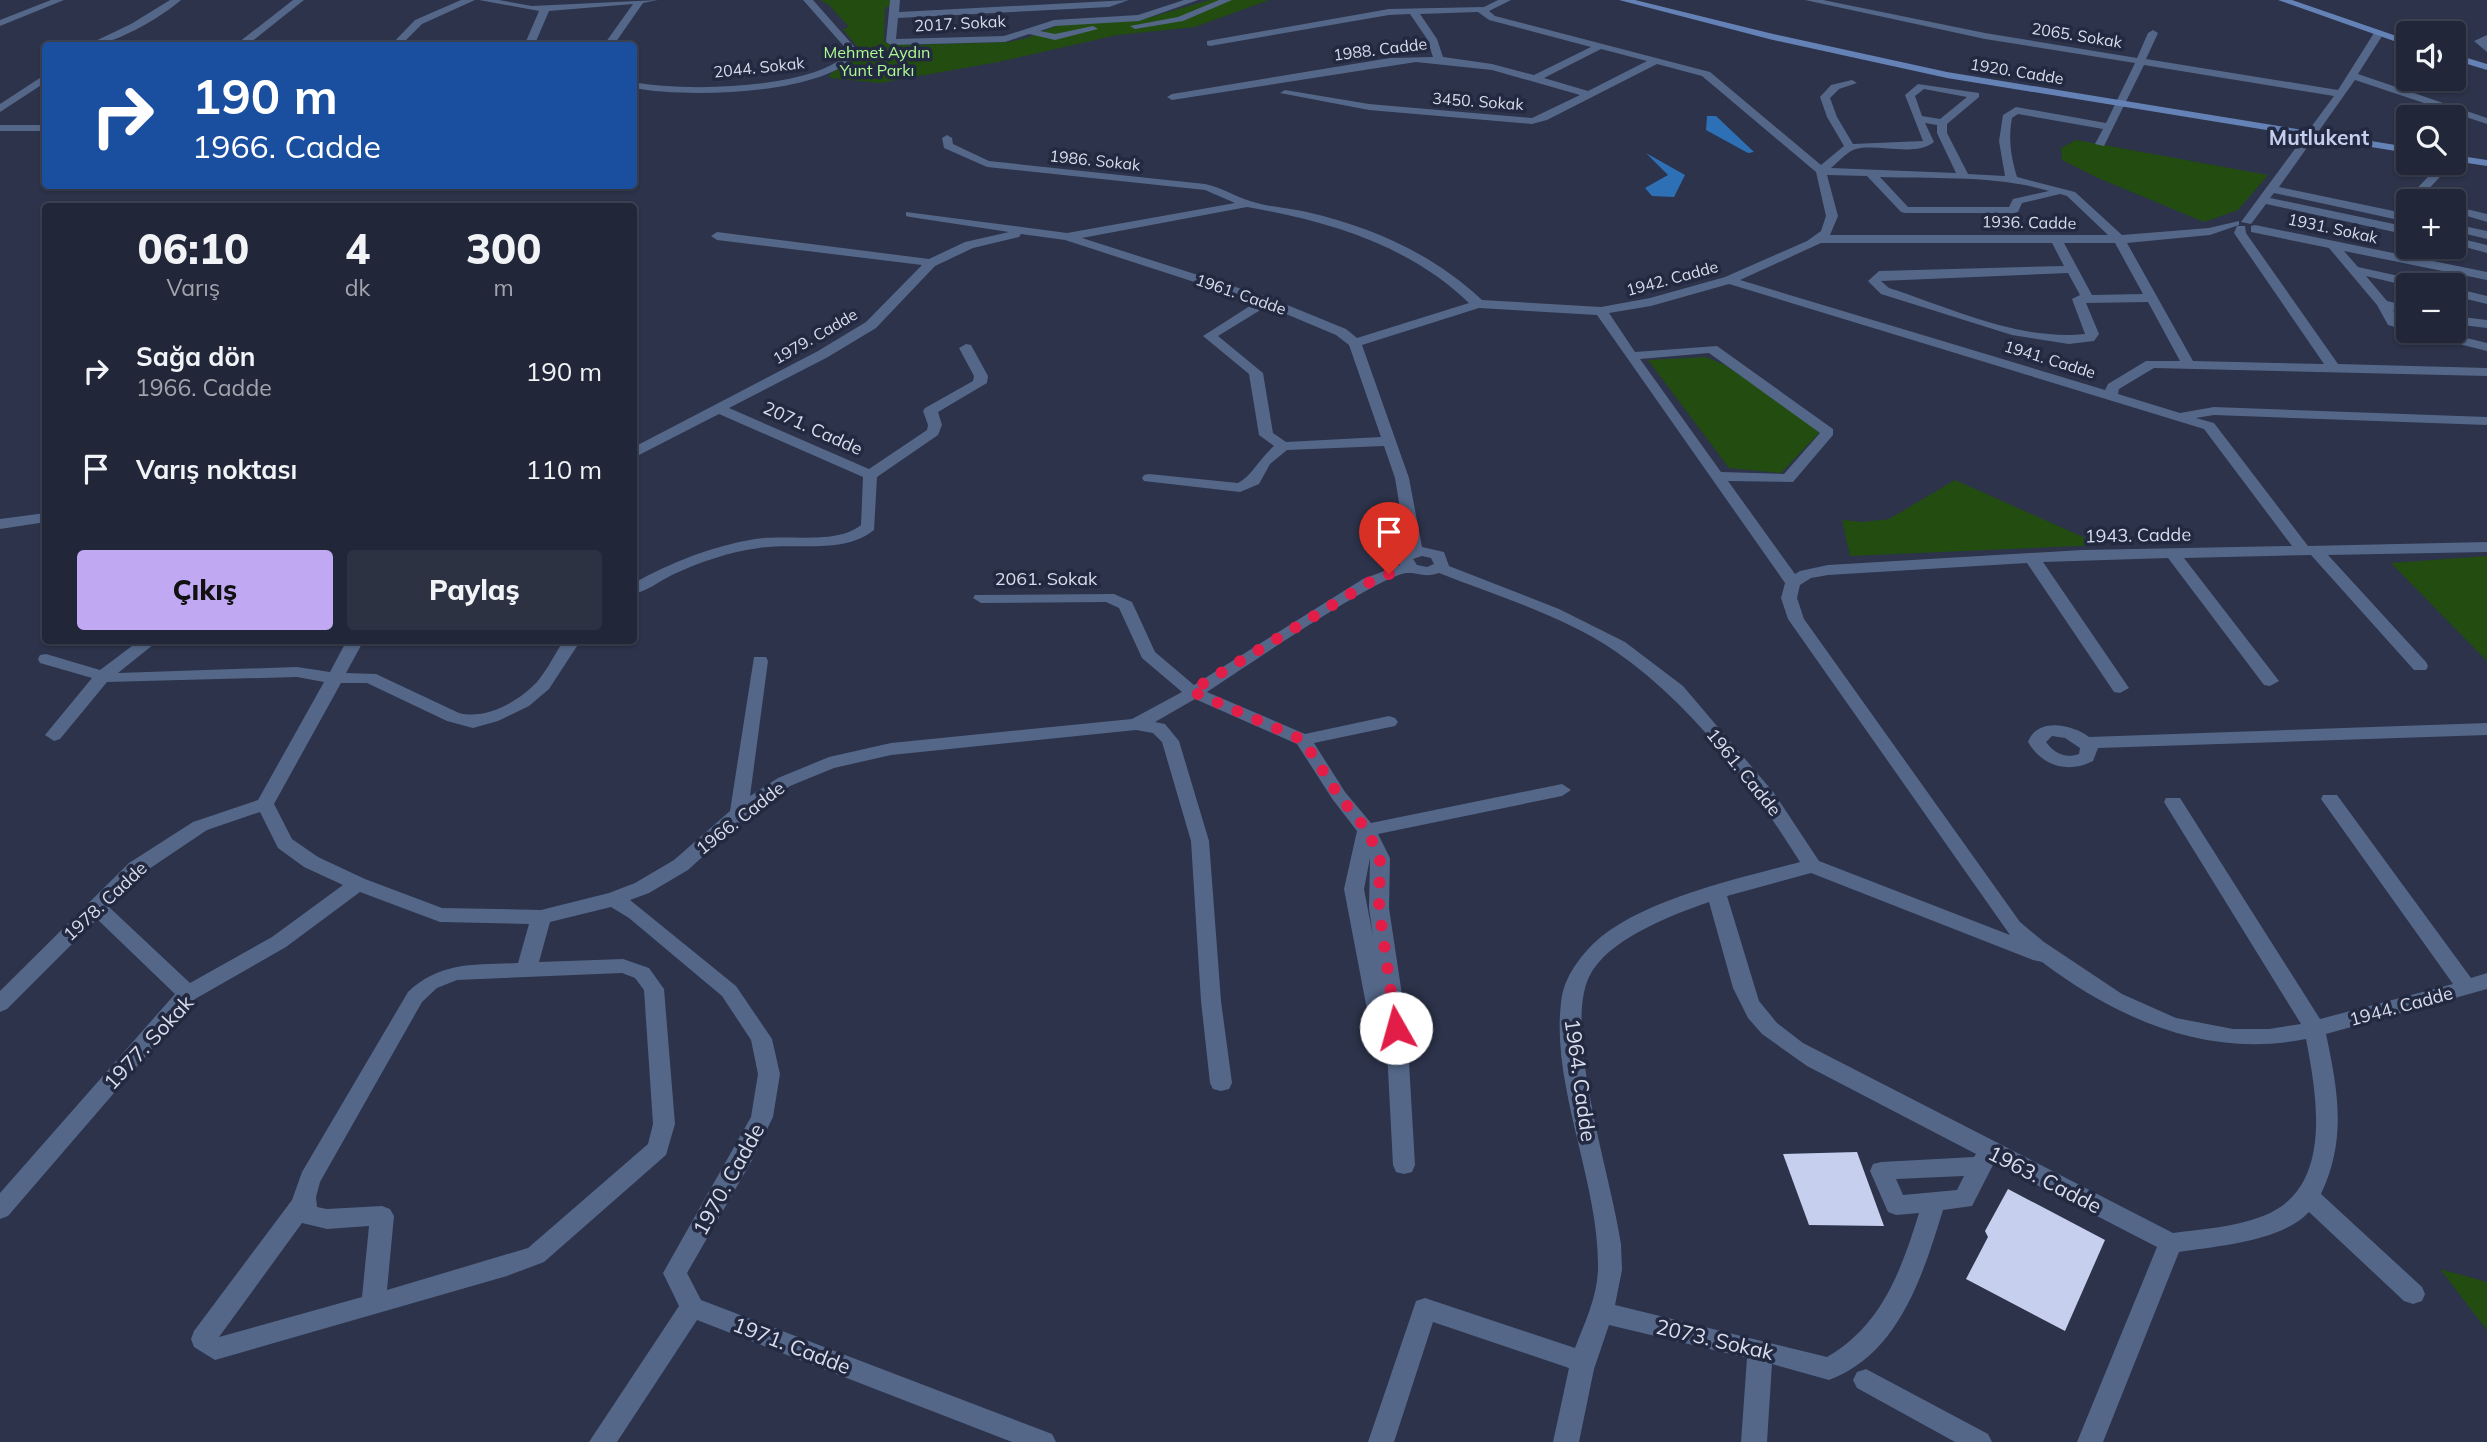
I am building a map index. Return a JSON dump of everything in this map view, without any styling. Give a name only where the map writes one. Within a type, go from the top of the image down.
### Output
[{"type":"main road","name":"1920. Cadde","points":[[1624,0],[1929,71],[2396,148]]},
{"type":"main road","points":[[2283,0],[2396,39]]},
{"type":"main road","points":[[2466,61],[2487,68]]},
{"type":"main road","points":[[2466,160],[2487,163]]},
{"type":"street","points":[[0,23],[59,0]]},
{"type":"street","points":[[99,42],[134,26],[176,0]]},
{"type":"street","points":[[244,42],[299,0]]},
{"type":"street","points":[[397,42],[414,22],[470,0]]},
{"type":"street","points":[[484,0],[526,9],[653,0]]},
{"type":"street","points":[[611,42],[640,0]]},
{"type":"street","name":"2044. Sokak","points":[[637,85],[681,91],[783,82],[826,73],[854,52],[808,0]]},
{"type":"street","name":"2017. Sokak","points":[[895,0],[891,42],[1005,39],[1054,23],[1139,18],[1193,0]]},
{"type":"street","points":[[893,15],[1109,4],[1124,0]]},
{"type":"street","points":[[1157,0],[1176,5],[1196,4],[1211,8]]},
{"type":"street","points":[[1028,31],[1055,37],[1097,28],[1159,24],[1211,8],[1227,0]]},
{"type":"street","points":[[1210,43],[1389,12],[1482,9],[1506,0]]},
{"type":"street","name":"2065. Sokak","points":[[1810,0],[1950,30],[2341,94]]},
{"type":"street","points":[[530,42],[545,9]]},
{"type":"street","points":[[1482,9],[1483,13],[1492,18],[1706,74],[1821,171],[1832,216],[1821,239]]},
{"type":"street","points":[[1413,11],[1432,39],[1438,58]]},
{"type":"street","points":[[2100,144],[2122,103],[2153,33]]},
{"type":"street","points":[[2335,370],[2240,233],[2341,94],[2379,33]]},
{"type":"street","points":[[2487,38],[2479,41],[2487,49]]},
{"type":"street","points":[[1536,78],[1600,46]]},
{"type":"street","name":"1988. Cadde","points":[[1172,97],[1390,61],[1438,58],[1536,78],[1590,94]]},
{"type":"street","name":"3450. Sokak","points":[[1285,93],[1370,107],[1524,121],[1543,118],[1657,61]]},
{"type":"street","points":[[2353,76],[2487,121]]},
{"type":"street","points":[[0,110],[42,80]]},
{"type":"street","points":[[1850,147],[1835,126],[1825,97],[1835,86],[1852,83]]},
{"type":"street","points":[[1821,171],[1850,147],[1921,145],[1929,142],[1917,118],[1910,95],[1922,86],[1975,95],[1942,123],[1942,133],[1964,177]]},
{"type":"street","points":[[2012,180],[2003,148],[2003,133],[2007,117],[2016,110],[2109,127]]},
{"type":"street","points":[[1917,118],[1942,123]]},
{"type":"street","points":[[0,128],[42,128]]},
{"type":"street","name":"1986. Sokak","points":[[947,138],[948,146],[987,164],[1205,187],[1247,204]]},
{"type":"street","points":[[1821,171],[2012,180],[2071,194],[2119,239],[2189,366]]},
{"type":"street","points":[[1870,173],[1905,210],[2014,210],[2017,201],[2064,192]]},
{"type":"street","points":[[2422,189],[2436,175]]},
{"type":"street","points":[[2273,189],[2396,215]]},
{"type":"street","points":[[2264,200],[2396,228]]},
{"type":"street","points":[[1067,237],[1247,204],[1316,218],[1389,244],[1457,282],[1478,304],[1438,319],[1355,343],[1402,478],[1412,559]]},
{"type":"street","points":[[2466,212],[2487,218]]},
{"type":"street","name":"1961. Cadde","points":[[910,214],[1067,237],[1266,301],[1342,332],[1355,343]]},
{"type":"street","name":"1936. Cadde","points":[[1821,239],[2145,239],[2245,226]]},
{"type":"street","name":"1931. Sokak","points":[[2245,226],[2487,275]]},
{"type":"street","points":[[2466,231],[2487,235]]},
{"type":"street","name":"1979. Cadde","points":[[637,450],[823,355],[871,325],[931,262],[993,238],[1018,233],[1043,233]]},
{"type":"street","points":[[716,236],[931,262]]},
{"type":"street","name":"1942. Cadde","points":[[1478,304],[1601,311],[1651,302],[1729,280],[1821,239]]},
{"type":"street","points":[[2056,239],[2088,299]]},
{"type":"street","points":[[2466,244],[2487,248]]},
{"type":"street","points":[[2333,245],[2383,304],[2396,324]]},
{"type":"street","points":[[2071,269],[1879,275],[1874,281],[1885,291],[2028,335],[2059,341],[2089,338],[2092,334],[2078,299],[2152,299]]},
{"type":"street","points":[[2354,270],[2396,279]]},
{"type":"street","name":"1941. Cadde","points":[[1729,280],[2213,427],[2310,551],[2420,666]]},
{"type":"street","points":[[2466,295],[2487,300]]},
{"type":"street","points":[[1266,301],[1210,336],[1256,373],[1266,435],[1283,446],[1389,441]]},
{"type":"street","points":[[2383,304],[2396,307]]},
{"type":"street","points":[[1601,311],[1793,583],[1789,598],[1796,619],[2013,927],[2052,960]]},
{"type":"street","points":[[2466,321],[2487,324]]},
{"type":"street","points":[[2466,342],[2487,347]]},
{"type":"street","points":[[870,475],[933,432],[935,425],[930,411],[980,383],[981,376],[966,348]]},
{"type":"street","points":[[1631,356],[1712,349],[1828,432],[1788,479],[1717,476]]},
{"type":"street","points":[[2110,396],[2113,387],[2151,364],[2487,372]]},
{"type":"street","name":"2071. Cadde","points":[[637,587],[685,563],[729,548],[776,541],[853,539],[862,535],[869,527],[870,475],[720,408]]},
{"type":"street","points":[[2178,416],[2214,411],[2487,421]]},
{"type":"street","points":[[1149,478],[1240,488],[1254,481],[1264,462],[1283,446]]},
{"type":"street","points":[[0,524],[42,518]]},
{"type":"street","name":"1943. Cadde","points":[[1793,583],[1806,574],[1828,570],[2032,558],[2487,547]]},
{"type":"street","points":[[2173,554],[2270,681]]},
{"type":"street","points":[[2032,558],[2120,688]]},
{"type":"street","name":"1961. Cadde","points":[[1412,559],[1424,572],[1440,568],[1553,612],[1619,646],[1676,690],[1768,797],[1812,866]]},
{"type":"street","name":"1966. Cadde","points":[[265,804],[285,843],[312,862],[358,884],[440,915],[541,916],[614,899],[642,888],[681,864],[739,813],[784,782],[829,763],[879,752],[1136,724],[1167,709],[1191,691],[1412,559]]},
{"type":"street","name":"2061. Sokak","points":[[981,598],[1108,597],[1126,606],[1148,653],[1191,691],[1303,740]]},
{"type":"street","points":[[54,735],[103,676],[146,644]]},
{"type":"street","points":[[265,804],[354,644]]},
{"type":"street","points":[[46,659],[103,676],[121,678],[297,672],[335,678],[370,678],[453,717],[473,722],[492,717],[523,702],[543,685],[570,644]]},
{"type":"street","points":[[739,813],[760,662]]},
{"type":"street","points":[[1367,830],[1339,796],[1303,740],[1389,722]]},
{"type":"street","points":[[1136,724],[1159,728],[1170,741],[1200,841],[1211,1001],[1221,1083]]},
{"type":"street","points":[[2086,743],[2487,729]]},
{"type":"street","points":[[1367,830],[1562,790]]},
{"type":"street","points":[[2330,799],[2477,985]]},
{"type":"street","points":[[2090,1442],[2171,1243],[2236,1234],[2272,1223],[2297,1209],[2308,1197],[2323,1158],[2328,1113],[2315,1029],[2173,802]]},
{"type":"street","name":"1978. Cadde","points":[[0,1004],[136,868],[200,826],[265,804]]},
{"type":"street","points":[[1367,830],[1354,889],[1378,1015],[1396,1028],[1404,1165]]},
{"type":"street","points":[[1812,866],[2052,960]]},
{"type":"street","name":"1964. Cadde","points":[[1566,1442],[1583,1362],[1601,1312],[1611,1258],[1572,1039],[1571,1000],[1576,980],[1584,963],[1621,934],[1668,909],[1716,892],[1812,866]]},
{"type":"street","name":"1977. Sokak","points":[[0,1209],[188,994],[279,942],[358,884]]},
{"type":"street","name":"1963. Cadde","points":[[1716,892],[1744,988],[1753,1009],[1768,1027],[1787,1043],[1985,1159],[2171,1243]]},
{"type":"street","name":"1970. Cadde","points":[[614,899],[636,913],[729,991],[761,1039],[769,1074],[762,1117],[743,1156],[675,1273],[692,1307]]},
{"type":"street","points":[[96,907],[188,994]]},
{"type":"street","points":[[527,968],[541,916]]},
{"type":"street","name":"1944. Cadde","points":[[2052,960],[2087,985],[2139,1011],[2187,1029],[2233,1037],[2277,1037],[2315,1029],[2477,985]]},
{"type":"street","points":[[623,966],[642,973],[654,989],[664,1124],[658,1149],[536,1255],[507,1266],[215,1349],[203,1339],[303,1204],[310,1179],[415,997],[430,983],[455,973],[527,968],[623,966]]},
{"type":"street","points":[[1985,1159],[1964,1199],[1896,1205],[1881,1171],[1985,1159]]},
{"type":"street","points":[[2308,1197],[2413,1294]]},
{"type":"street","name":"2073. Sokak","points":[[1601,1312],[1829,1369],[1862,1348],[1881,1327],[1898,1301],[1913,1272],[1934,1202]]},
{"type":"street","points":[[303,1204],[308,1215],[327,1219],[382,1216],[373,1304]]},
{"type":"street","points":[[602,1442],[692,1307]]},
{"type":"street","name":"1971. Cadde","points":[[692,1307],[1043,1442]]},
{"type":"street","points":[[1381,1442],[1425,1309],[1583,1362]]},
{"type":"street","points":[[1754,1442],[1760,1350]]},
{"type":"street","points":[[1866,1380],[1979,1442]]},
{"type":"green space","name":"Mehmet Aydın Yunt Parkı","points":[[820,0],[890,0],[890,6],[885,8],[884,42],[910,45],[1009,42],[1059,25],[1141,20],[1210,0],[1269,0],[1195,27],[1117,35],[998,62],[880,83],[831,78],[829,75],[858,54],[858,48],[843,29],[849,27],[829,5]]},
{"type":"green space","points":[[2076,140],[2268,175],[2238,210],[2204,222],[2062,160],[2061,148]]},
{"type":"green space","points":[[1706,357],[1725,365],[1821,431],[1781,473],[1729,468],[1648,360]]},
{"type":"green space","points":[[1955,480],[2101,545],[1850,556],[1842,520],[1863,522],[1889,519]]},
{"type":"green space","points":[[2487,556],[2487,661],[2391,563]]},
{"type":"green space","points":[[2440,1269],[2487,1282],[2487,1330]]},
{"type":"water","points":[[1707,116],[1716,116],[1754,152],[1748,153],[1706,130]]},
{"type":"water","points":[[1646,153],[1685,175],[1674,197],[1652,196],[1645,188],[1668,175]]},
{"type":"building","points":[[1857,1152],[1884,1226],[1809,1225],[1783,1154]]},
{"type":"building","points":[[2008,1189],[2105,1240],[2065,1331],[1966,1279],[1988,1237],[1985,1231]]},
{"type":"district","name":"Mutlukent","points":[[2319,137]]},
{"type":"route","points":[[1389,574],[1370,582],[1191,691],[1303,740],[1339,796],[1367,830],[1380,858],[1379,908],[1396,1028]]}]
